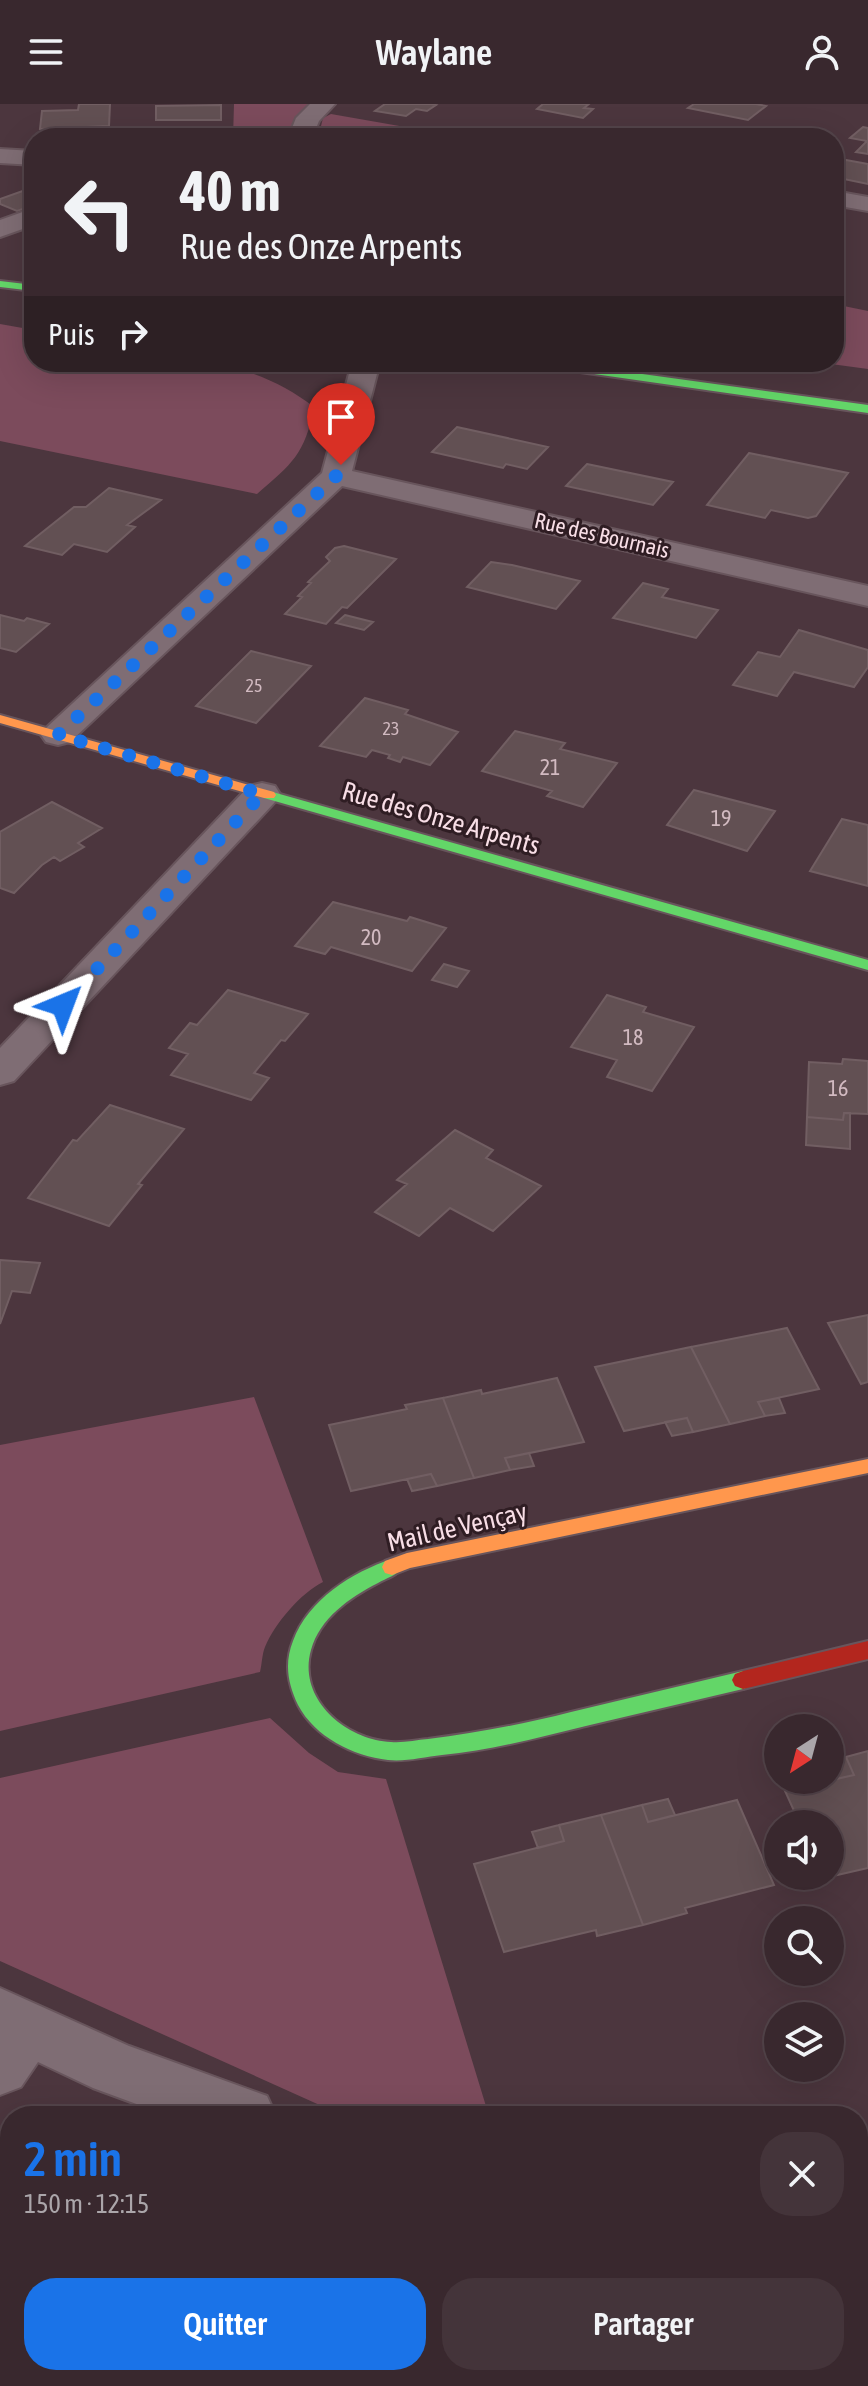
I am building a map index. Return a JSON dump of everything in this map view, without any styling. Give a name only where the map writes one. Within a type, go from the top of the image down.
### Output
[{"type":"street","points":[[304,128],[308,118],[323,104]]},
{"type":"street","points":[[0,156],[24,157]]},
{"type":"street","points":[[844,200],[868,204]]},
{"type":"street","points":[[0,229],[24,220]]},
{"type":"street","points":[[0,284],[24,287]]},
{"type":"street","points":[[58,735],[336,476],[363,372]]},
{"type":"street","points":[[603,372],[868,409]]},
{"type":"street","name":"Rue des Bournais","points":[[336,476],[868,596]]},
{"type":"street","name":"Rue des Onze Arpents","points":[[0,719],[868,965]]},
{"type":"street","points":[[0,1072],[262,794]]},
{"type":"street","name":"Mail de Vençay","points":[[868,1466],[407,1561],[367,1578],[329,1601],[309,1628],[299,1655],[299,1687],[312,1714],[339,1736],[386,1751],[471,1745],[868,1650]]},
{"type":"street","points":[[9,2037],[114,2068],[218,2106]]},
{"type":"shaded area","points":[[234,104],[311,104],[298,116],[293,128],[233,128]]},
{"type":"shaded area","points":[[331,114],[411,128],[320,128],[323,118]]},
{"type":"shaded area","points":[[844,306],[868,311],[868,369],[844,366]]},
{"type":"shaded area","points":[[0,324],[24,328],[24,372],[248,372],[277,384],[314,407],[306,436],[295,457],[257,494],[0,441]]},
{"type":"shaded area","points":[[254,1397],[323,1582],[298,1601],[275,1628],[264,1650],[260,1672],[0,1731],[0,1445]]},
{"type":"shaded area","points":[[270,1718],[309,1753],[338,1772],[386,1779],[486,2106],[322,2106],[0,1961],[0,1778]]},
{"type":"building","points":[[79,104],[110,104],[109,126],[40,128],[42,111],[78,110]]},
{"type":"building","points":[[385,104],[436,105],[427,111],[416,109],[406,116],[375,111]]},
{"type":"building","points":[[543,104],[589,104],[584,108],[593,109],[583,118],[537,109]]},
{"type":"building","points":[[694,104],[766,106],[748,120],[688,108]]},
{"type":"building","points":[[221,105],[221,120],[156,120],[156,106]]},
{"type":"building","points":[[863,127],[868,128],[868,154],[856,152],[867,141],[850,138]]},
{"type":"building","points":[[844,162],[868,164],[868,184],[844,179]]},
{"type":"building","points":[[24,191],[24,209],[17,211],[0,204],[0,199]]},
{"type":"building","points":[[457,427],[548,447],[527,469],[506,464],[503,468],[432,452]]},
{"type":"building","points":[[749,453],[848,473],[816,516],[808,518],[771,510],[765,518],[707,505]]},
{"type":"building","points":[[587,464],[673,482],[653,505],[566,486]]},
{"type":"building","points":[[109,488],[161,500],[127,525],[135,527],[107,552],[74,544],[62,555],[25,546],[74,507],[86,507]]},
{"type":"building","points":[[344,546],[396,559],[347,608],[342,607],[326,624],[285,614],[302,597],[298,596],[311,583],[308,582],[330,561],[326,557],[335,548]]},
{"type":"building","points":[[491,562],[580,581],[556,609],[467,587]]},
{"type":"building","points":[[643,583],[668,589],[662,597],[718,610],[696,638],[613,618]]},
{"type":"building","points":[[0,615],[49,624],[16,652],[0,648]]},
{"type":"building","points":[[345,615],[373,622],[364,630],[336,623]]},
{"type":"building","points":[[799,630],[868,650],[868,667],[854,687],[794,672],[777,696],[733,685],[758,652],[780,657]]},
{"type":"building","points":[[251,651],[311,666],[256,723],[196,706]]},
{"type":"building","points":[[365,698],[408,710],[405,714],[458,732],[430,765],[403,757],[400,762],[388,758],[390,755],[372,750],[366,757],[320,746]]},
{"type":"building","points":[[515,731],[565,743],[560,749],[617,763],[583,807],[547,796],[552,791],[482,771]]},
{"type":"building","points":[[694,790],[775,811],[747,851],[667,825]]},
{"type":"building","points":[[52,802],[102,828],[78,843],[84,847],[60,861],[54,857],[42,865],[14,893],[0,888],[0,832]]},
{"type":"building","points":[[842,819],[868,825],[868,886],[810,871]]},
{"type":"building","points":[[333,902],[407,921],[410,917],[446,928],[412,971],[331,947],[325,954],[295,946]]},
{"type":"building","points":[[444,964],[469,971],[457,987],[432,980]]},
{"type":"building","points":[[228,990],[308,1014],[254,1073],[269,1078],[251,1100],[171,1075],[188,1054],[169,1048],[190,1023],[197,1025]]},
{"type":"building","points":[[607,995],[646,1007],[643,1012],[694,1027],[652,1091],[607,1077],[617,1060],[571,1047]]},
{"type":"building","points":[[843,1059],[868,1061],[868,1114],[844,1113],[843,1120],[807,1117],[809,1062],[842,1064]]},
{"type":"building","points":[[110,1105],[184,1129],[138,1184],[142,1185],[109,1226],[28,1198],[73,1140],[77,1141]]},
{"type":"building","points":[[844,1113],[850,1113],[850,1149],[806,1145],[807,1117],[843,1120]]},
{"type":"building","points":[[455,1130],[493,1150],[486,1158],[541,1186],[493,1231],[450,1208],[419,1236],[375,1212],[407,1184],[397,1180]]},
{"type":"building","points":[[0,1260],[40,1263],[30,1293],[12,1291],[0,1324]]},
{"type":"building","points":[[868,1315],[868,1382],[861,1384],[828,1323]]},
{"type":"building","points":[[787,1328],[819,1389],[758,1402],[765,1416],[730,1424],[691,1347]]},
{"type":"building","points":[[691,1347],[730,1424],[693,1432],[687,1418],[624,1431],[595,1367]]},
{"type":"building","points":[[557,1378],[584,1442],[505,1458],[510,1470],[474,1478],[443,1398],[481,1390],[482,1394]]},
{"type":"building","points":[[443,1398],[474,1478],[437,1486],[431,1474],[351,1491],[329,1425],[407,1409],[405,1405]]},
{"type":"building","points":[[779,1398],[785,1413],[765,1416],[758,1402]]},
{"type":"building","points":[[687,1418],[693,1432],[672,1436],[665,1422]]},
{"type":"building","points":[[529,1453],[534,1466],[510,1470],[505,1458]]},
{"type":"building","points":[[431,1474],[437,1486],[412,1491],[407,1479]]},
{"type":"building","points":[[868,1751],[868,1868],[844,1873],[844,1810],[794,1810],[786,1794],[844,1794],[844,1777],[854,1775],[846,1757]]},
{"type":"building","points":[[846,1757],[854,1775],[844,1777]]},
{"type":"building","points":[[668,1799],[675,1815],[648,1822],[642,1805]]},
{"type":"building","points":[[737,1800],[764,1862],[764,1888],[685,1908],[687,1913],[643,1925],[601,1815],[642,1805],[648,1822]]},
{"type":"building","points":[[601,1815],[643,1925],[597,1936],[596,1930],[504,1952],[474,1864],[564,1841],[559,1825]]},
{"type":"building","points":[[559,1825],[564,1841],[538,1848],[532,1832]]},
{"type":"traffic: fast","points":[[0,284],[24,287]]},
{"type":"traffic: fast","points":[[603,372],[868,409]]},
{"type":"traffic: fast","points":[[269,795],[868,965]]},
{"type":"traffic: fast","points":[[392,1567],[362,1581],[322,1611],[304,1639],[299,1655],[298,1674],[310,1707],[335,1732],[368,1747],[398,1751],[491,1739],[743,1680]]},
{"type":"traffic: slow","points":[[0,719],[269,795]]},
{"type":"traffic: slow","points":[[392,1567],[407,1561],[868,1466]]},
{"type":"traffic: jam","points":[[743,1680],[868,1650]]},
{"type":"route","points":[[63,1005],[262,794],[58,735],[336,476],[341,465]]}]
